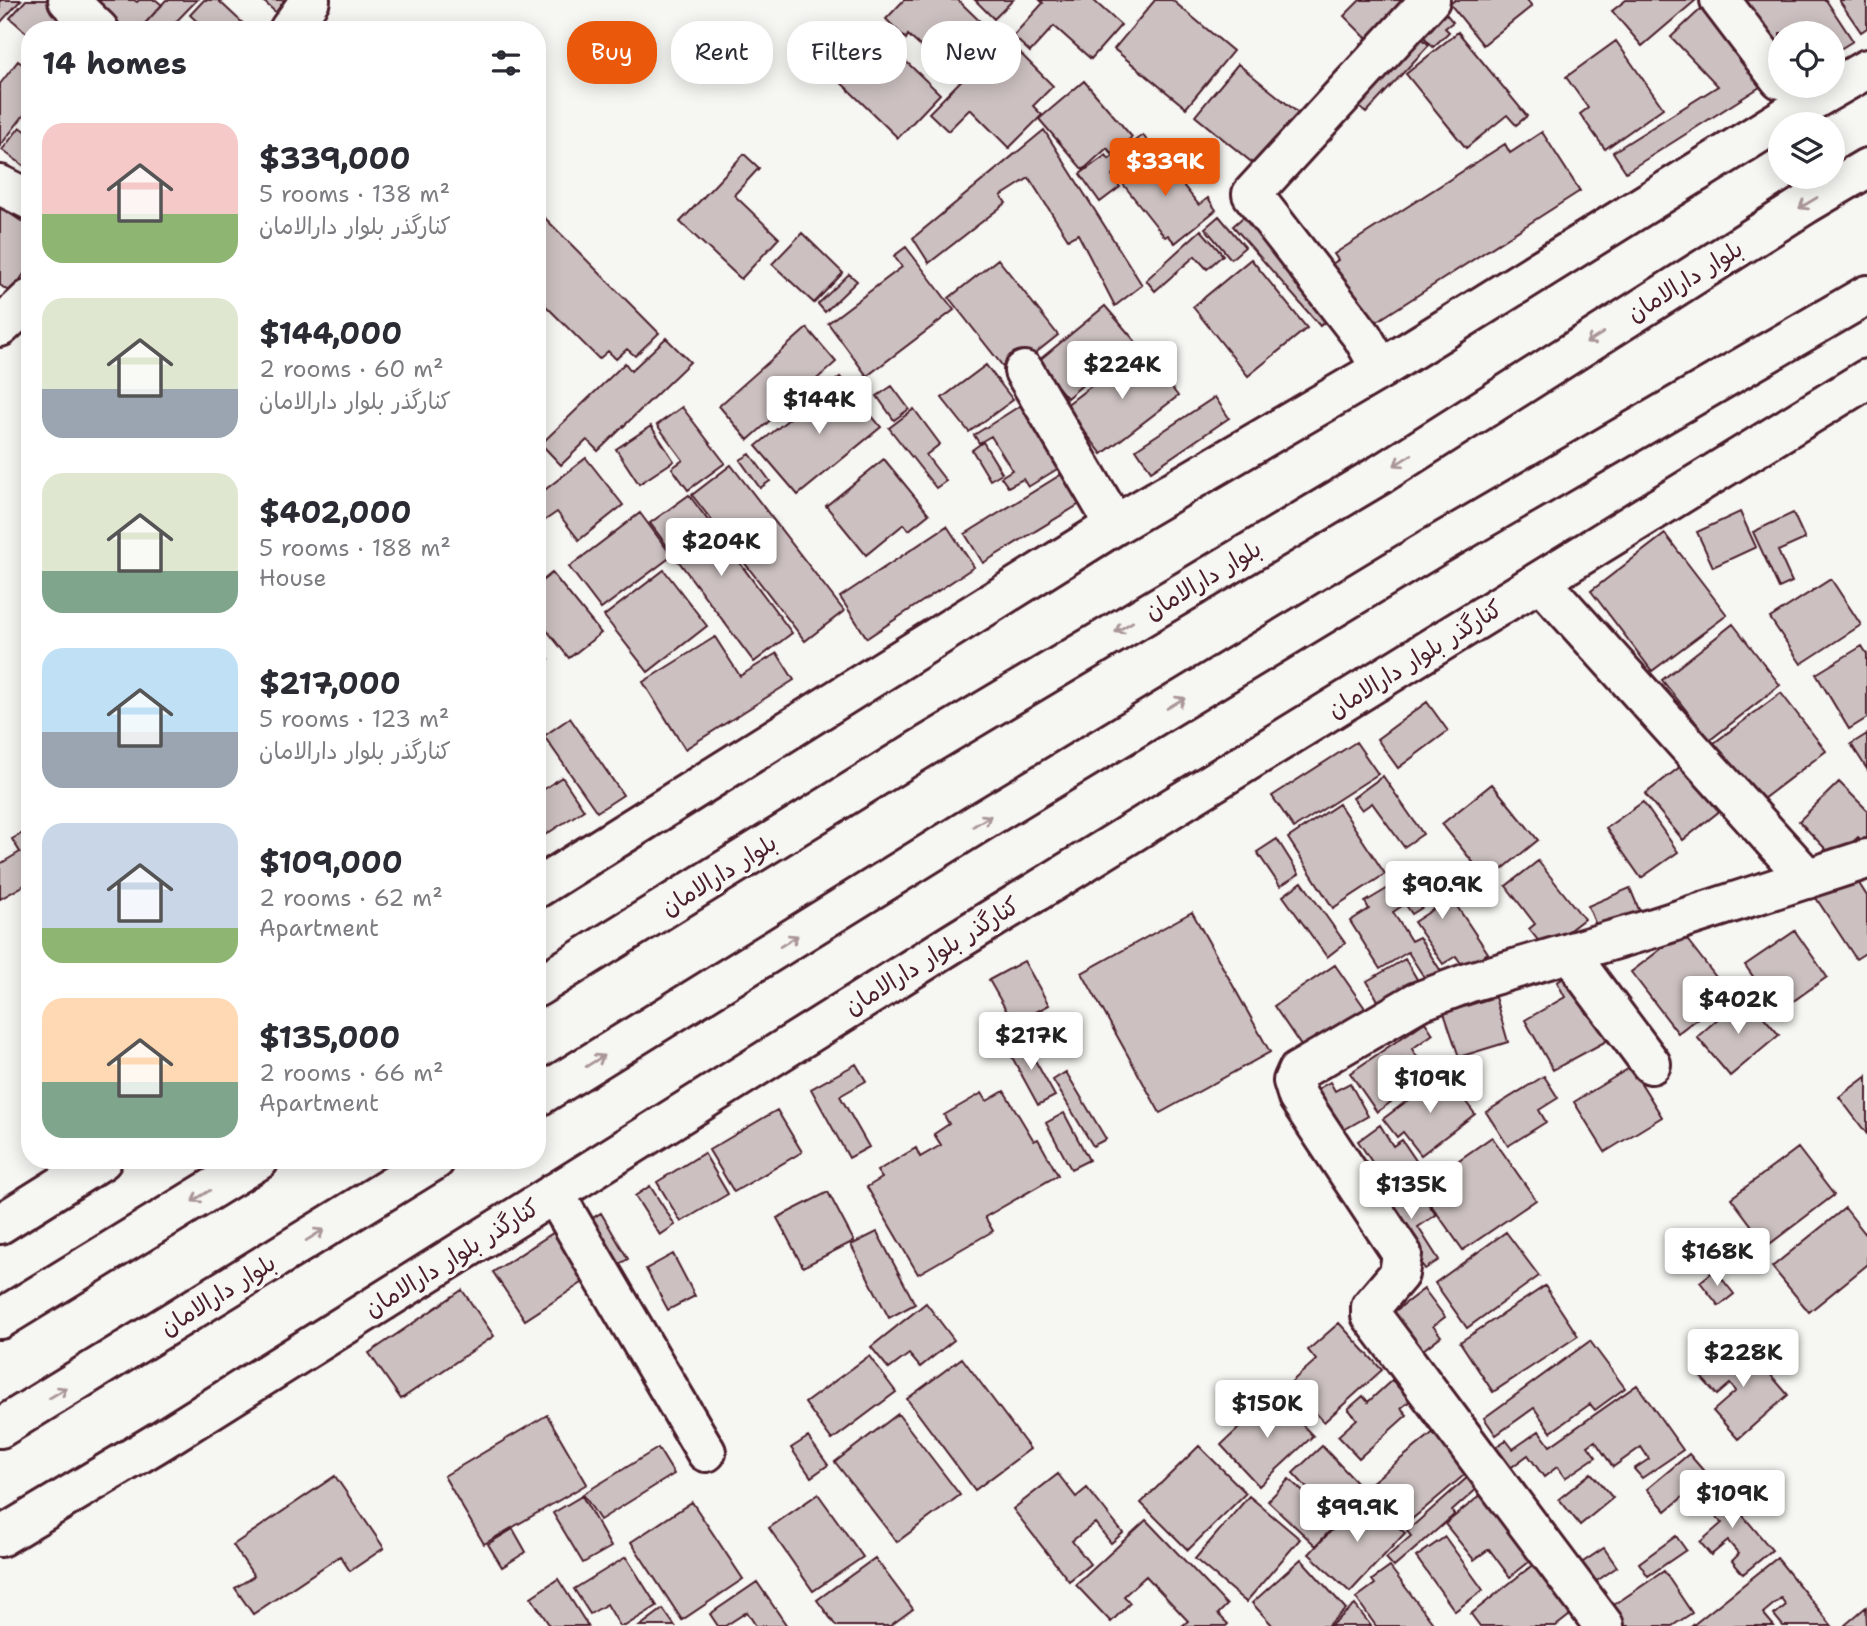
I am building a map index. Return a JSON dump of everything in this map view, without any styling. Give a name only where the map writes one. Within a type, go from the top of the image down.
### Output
[{"type":"street","points":[[68,0],[90,21]]},
{"type":"street","points":[[295,21],[310,0]]},
{"type":"street","points":[[1381,369],[1362,336],[1252,194],[1430,0]]},
{"type":"street","points":[[1720,0],[1768,63]]},
{"type":"street","points":[[1845,75],[1867,69]]},
{"type":"street","points":[[546,882],[1115,525],[1381,369],[1777,98]]},
{"type":"street","name":"بلوار دارالامان","points":[[546,982],[919,750],[1381,474],[1867,168]]},
{"type":"street","points":[[0,185],[21,196]]},
{"type":"street","points":[[546,1091],[980,822],[1432,548],[1867,295]]},
{"type":"street","points":[[0,327],[21,307]]},
{"type":"street","points":[[1024,371],[1115,525]]},
{"type":"street","name":"کنارگذر بلوار دارالامان","points":[[0,1537],[157,1443],[965,935],[1867,379]]},
{"type":"street","points":[[1541,582],[1808,879]]},
{"type":"street","points":[[1604,1626],[1371,1315],[1371,1307],[1399,1274],[1402,1254],[1298,1097],[1293,1081],[1297,1072],[1317,1059],[1417,1002],[1469,982],[1867,859]]},
{"type":"street","points":[[1574,951],[1584,974],[1651,1064]]},
{"type":"street","points":[[0,1224],[88,1169]]},
{"type":"street","points":[[0,1319],[244,1169]]},
{"type":"street","name":"بلوار دارالامان","points":[[0,1428],[420,1169]]},
{"type":"street","points":[[554,1193],[706,1452]]},
{"type":"building","points":[[0,0],[21,0],[0,23]]},
{"type":"building","points":[[26,0],[49,0],[72,21],[21,21],[21,28],[10,18]]},
{"type":"building","points":[[88,0],[156,0],[162,5],[147,21],[111,21]]},
{"type":"building","points":[[166,0],[197,0],[177,21],[147,21]]},
{"type":"building","points":[[204,0],[218,0],[240,21],[196,21],[190,15]]},
{"type":"building","points":[[262,0],[292,0],[282,18]]},
{"type":"building","points":[[904,0],[958,0],[980,21],[921,21],[921,47],[908,35],[907,37],[907,21],[886,19]]},
{"type":"building","points":[[975,0],[1013,0],[994,19]]},
{"type":"building","points":[[1040,0],[1093,0],[1121,25],[1091,59],[1054,26],[1030,52],[1021,44],[1021,27],[1043,3]]},
{"type":"building","points":[[1155,0],[1172,0],[1233,51],[1186,108],[1114,49]]},
{"type":"building","points":[[1360,0],[1409,0],[1369,41],[1344,16]]},
{"type":"building","points":[[1455,0],[1527,0],[1532,6],[1483,45],[1450,4]]},
{"type":"building","points":[[1626,0],[1696,0],[1642,46],[1612,11]]},
{"type":"building","points":[[1748,0],[1826,0],[1840,21],[1768,21],[1768,39],[1744,3]]},
{"type":"building","points":[[1839,0],[1867,0],[1867,28],[1861,32]]},
{"type":"building","points":[[1441,8],[1453,22],[1445,28],[1449,32],[1433,47],[1417,29]]},
{"type":"building","points":[[1702,8],[1768,77],[1768,82],[1626,172],[1613,152],[1718,86],[1671,37]]},
{"type":"building","points":[[1845,29],[1853,41],[1845,46]]},
{"type":"building","points":[[1413,30],[1429,45],[1366,113],[1350,99]]},
{"type":"building","points":[[1458,32],[1527,116],[1516,125],[1507,115],[1466,148],[1406,74]]},
{"type":"building","points":[[1616,41],[1663,108],[1605,149],[1580,114],[1588,108],[1566,77]]},
{"type":"building","points":[[1021,54],[1053,86],[1033,106],[1042,115],[1009,148],[970,109],[948,131],[929,113],[958,84],[1021,84]]},
{"type":"building","points":[[18,61],[21,63],[21,119],[0,146],[0,84]]},
{"type":"building","points":[[907,62],[921,76],[921,84],[930,84],[940,94],[898,138],[842,84],[907,84]]},
{"type":"building","points":[[1238,64],[1303,117],[1260,169],[1195,116]]},
{"type":"building","points":[[1084,81],[1132,137],[1112,154],[1107,148],[1083,170],[1039,119]]},
{"type":"building","points":[[20,127],[21,128],[21,164],[2,150]]},
{"type":"building","points":[[1044,130],[1142,285],[1115,306],[1078,234],[1068,239],[1029,178],[1001,196],[1006,203],[929,263],[913,238]]},
{"type":"building","points":[[1542,132],[1580,191],[1362,331],[1322,271],[1338,260],[1334,254],[1505,144],[1510,153]]},
{"type":"building","points":[[1143,135],[1151,147],[1112,175],[1120,187],[1100,202],[1080,174],[1106,155],[1109,159]]},
{"type":"building","points":[[1155,150],[1199,205],[1208,198],[1216,210],[1175,243],[1168,235],[1165,237],[1119,179]]},
{"type":"building","points":[[744,154],[759,168],[734,195],[779,238],[741,279],[680,222]]},
{"type":"building","points":[[0,207],[21,221],[21,278],[11,293],[0,285]]},
{"type":"building","points":[[1249,212],[1336,312],[1320,326],[1233,226]]},
{"type":"building","points":[[1219,216],[1245,247],[1231,259],[1205,228]]},
{"type":"building","points":[[546,219],[659,333],[635,356],[627,349],[616,359],[608,351],[599,359],[546,306]]},
{"type":"building","points":[[1201,230],[1223,255],[1207,269],[1195,256],[1155,291],[1146,280]]},
{"type":"building","points":[[802,233],[843,273],[814,303],[772,264]]},
{"type":"building","points":[[906,247],[954,310],[867,376],[828,323],[902,267],[894,256]]},
{"type":"building","points":[[998,259],[1058,335],[1009,374],[949,298]]},
{"type":"building","points":[[1251,259],[1307,328],[1248,376],[1193,307]]},
{"type":"building","points":[[849,274],[857,281],[825,312],[818,304]]},
{"type":"building","points":[[1105,306],[1135,341],[1067,398],[1037,362]]},
{"type":"building","points":[[807,328],[836,362],[748,440],[719,406]]},
{"type":"building","points":[[666,338],[690,362],[598,451],[587,440],[561,465],[546,449],[546,439],[625,363],[631,371]]},
{"type":"building","points":[[1141,348],[1178,396],[1102,454],[1065,406]]},
{"type":"building","points":[[986,365],[1013,400],[969,432],[942,398]]},
{"type":"building","points":[[840,377],[881,427],[798,495],[756,446]]},
{"type":"building","points":[[892,386],[909,409],[894,420],[877,396]]},
{"type":"building","points":[[1215,397],[1229,418],[1151,471],[1136,449]]},
{"type":"building","points":[[1029,400],[1067,463],[1028,487],[1023,479],[1008,487],[1001,477],[1012,470],[991,436],[979,443],[974,435]]},
{"type":"building","points":[[682,407],[725,463],[688,490],[672,468],[683,460],[657,425]]},
{"type":"building","points":[[914,409],[940,444],[926,455],[946,481],[936,488],[889,428]]},
{"type":"building","points":[[651,426],[674,461],[639,484],[616,449]]},
{"type":"building","points":[[983,442],[1002,473],[990,480],[972,450]]},
{"type":"building","points":[[750,454],[770,481],[760,488],[740,460]]},
{"type":"building","points":[[586,458],[623,505],[579,540],[557,512],[546,520],[546,489]]},
{"type":"building","points":[[884,459],[929,514],[909,530],[904,524],[866,555],[826,506]]},
{"type":"building","points":[[731,465],[844,611],[805,641],[692,495]]},
{"type":"building","points":[[1070,469],[1088,499],[983,563],[965,534]]},
{"type":"building","points":[[689,495],[792,633],[754,662],[650,523]]},
{"type":"building","points":[[1740,512],[1756,547],[1713,567],[1697,532]]},
{"type":"building","points":[[640,513],[672,556],[601,609],[569,567]]},
{"type":"building","points":[[1793,513],[1805,539],[1778,551],[1792,582],[1779,588],[1753,532]]},
{"type":"building","points":[[947,526],[974,567],[867,638],[840,597]]},
{"type":"building","points":[[1665,534],[1727,615],[1652,671],[1591,591]]},
{"type":"building","points":[[664,570],[707,626],[648,672],[604,616]]},
{"type":"building","points":[[552,573],[601,633],[569,658],[546,629],[546,578]]},
{"type":"building","points":[[1831,579],[1861,625],[1801,664],[1770,618]]},
{"type":"building","points":[[1733,624],[1780,685],[1710,740],[1662,680]]},
{"type":"building","points":[[715,637],[740,676],[777,653],[794,680],[685,749],[643,682]]},
{"type":"building","points":[[1862,646],[1867,654],[1867,718],[1849,729],[1816,674]]},
{"type":"building","points":[[1781,693],[1826,751],[1759,802],[1714,743]]},
{"type":"building","points":[[1427,702],[1448,731],[1398,768],[1377,739]]},
{"type":"building","points":[[570,718],[623,795],[597,812],[546,739],[546,735]]},
{"type":"building","points":[[1867,734],[1867,769],[1851,744]]},
{"type":"building","points":[[1356,742],[1378,774],[1294,828],[1272,796]]},
{"type":"building","points":[[1689,760],[1726,806],[1683,840],[1645,794]]},
{"type":"building","points":[[1383,776],[1423,834],[1404,847],[1372,803],[1362,810],[1353,798]]},
{"type":"building","points":[[562,777],[584,810],[546,834],[546,788]]},
{"type":"building","points":[[1839,782],[1867,810],[1867,845],[1858,837],[1835,859],[1799,821]]},
{"type":"building","points":[[1492,784],[1538,840],[1488,881],[1442,824]]},
{"type":"building","points":[[1643,802],[1678,852],[1641,878],[1606,828]]},
{"type":"building","points":[[1339,804],[1385,874],[1333,908],[1288,838]]},
{"type":"building","points":[[21,834],[21,887],[0,899],[0,864],[20,852],[12,839]]},
{"type":"building","points":[[1277,839],[1299,874],[1280,886],[1257,852]]},
{"type":"building","points":[[1538,861],[1584,919],[1545,949],[1529,929],[1535,924],[1506,886]]},
{"type":"building","points":[[1432,869],[1488,953],[1464,968],[1456,956],[1443,964],[1414,922],[1440,905],[1436,899],[1412,914],[1397,892]]},
{"type":"building","points":[[1853,874],[1867,896],[1867,952],[1856,959],[1816,898]]},
{"type":"building","points":[[1302,882],[1345,943],[1327,957],[1283,896]]},
{"type":"building","points":[[1390,887],[1402,906],[1393,912],[1411,941],[1419,937],[1444,976],[1429,985],[1408,952],[1380,969],[1350,921],[1369,909],[1365,902]]},
{"type":"building","points":[[1630,888],[1642,917],[1600,935],[1588,906]]},
{"type":"building","points":[[1192,912],[1270,1052],[1160,1113],[1082,973]]},
{"type":"building","points":[[1795,931],[1827,977],[1778,1012],[1745,965]]},
{"type":"building","points":[[1682,933],[1729,994],[1678,1033],[1631,972]]},
{"type":"building","points":[[1405,959],[1424,991],[1385,1013],[1367,981]]},
{"type":"building","points":[[1024,961],[1049,1005],[1014,1024],[989,980]]},
{"type":"building","points":[[1335,965],[1371,1017],[1310,1059],[1274,1006]]},
{"type":"building","points":[[1575,972],[1612,1038],[1553,1070],[1525,1020],[1565,997],[1557,982]]},
{"type":"building","points":[[1745,995],[1779,1035],[1730,1076],[1697,1037]]},
{"type":"building","points":[[1495,997],[1508,1042],[1459,1057],[1444,1013]]},
{"type":"building","points":[[1425,1022],[1433,1034],[1412,1049],[1421,1063],[1411,1070],[1402,1058],[1383,1071],[1391,1082],[1382,1089],[1391,1102],[1377,1112],[1350,1073]]},
{"type":"building","points":[[1023,1039],[1055,1096],[1038,1105],[1007,1048]]},
{"type":"building","points":[[856,1064],[866,1081],[840,1096],[869,1147],[849,1158],[811,1089]]},
{"type":"building","points":[[1631,1067],[1662,1117],[1605,1152],[1574,1102]]},
{"type":"building","points":[[1066,1072],[1106,1139],[1093,1146],[1053,1080]]},
{"type":"building","points":[[1444,1073],[1475,1114],[1421,1155],[1403,1132],[1397,1137],[1383,1119]]},
{"type":"building","points":[[1544,1076],[1558,1098],[1539,1110],[1546,1122],[1508,1146],[1486,1112]]},
{"type":"building","points":[[1867,1076],[1867,1134],[1839,1097]]},
{"type":"building","points":[[1330,1082],[1335,1091],[1350,1083],[1368,1116],[1340,1132],[1316,1090]]},
{"type":"building","points":[[1004,1091],[1034,1141],[1038,1139],[1058,1175],[985,1217],[993,1231],[918,1274],[867,1187],[882,1178],[877,1171],[916,1148],[920,1157],[941,1145],[934,1134],[949,1124],[944,1115],[982,1093],[987,1101]]},
{"type":"building","points":[[777,1110],[802,1152],[734,1192],[709,1150]]},
{"type":"building","points":[[1064,1113],[1089,1160],[1071,1169],[1046,1123]]},
{"type":"building","points":[[1380,1125],[1393,1146],[1402,1140],[1419,1165],[1388,1186],[1358,1141]]},
{"type":"building","points":[[1492,1137],[1536,1200],[1463,1250],[1419,1188]]},
{"type":"building","points":[[1798,1148],[1834,1195],[1767,1246],[1731,1198]]},
{"type":"building","points":[[704,1153],[728,1194],[681,1222],[657,1182]]},
{"type":"building","points":[[1402,1183],[1412,1197],[1420,1192],[1436,1215],[1418,1227],[1439,1260],[1425,1269],[1378,1199]]},
{"type":"building","points":[[650,1186],[675,1225],[660,1235],[635,1196]]},
{"type":"building","points":[[828,1192],[854,1241],[803,1267],[777,1218]]},
{"type":"building","points":[[1845,1208],[1867,1236],[1867,1265],[1809,1312],[1772,1267]]},
{"type":"building","points":[[601,1213],[628,1259],[607,1271],[581,1225]]},
{"type":"building","points":[[556,1231],[588,1279],[525,1320],[493,1272]]},
{"type":"building","points":[[877,1232],[915,1304],[889,1318],[851,1245]]},
{"type":"building","points":[[1506,1232],[1539,1276],[1467,1328],[1435,1283]]},
{"type":"building","points":[[673,1254],[695,1296],[668,1310],[646,1269]]},
{"type":"building","points":[[1715,1270],[1734,1294],[1719,1306],[1700,1282]]},
{"type":"building","points":[[1545,1286],[1578,1336],[1493,1392],[1460,1342]]},
{"type":"building","points":[[1424,1289],[1445,1317],[1433,1326],[1441,1336],[1419,1353],[1390,1315]]},
{"type":"building","points":[[462,1290],[494,1336],[401,1399],[369,1353]]},
{"type":"building","points":[[926,1303],[954,1340],[920,1367],[909,1354],[889,1369],[871,1347]]},
{"type":"building","points":[[1339,1323],[1382,1370],[1324,1422],[1289,1384],[1316,1360],[1308,1350]]},
{"type":"building","points":[[1741,1340],[1788,1395],[1738,1439],[1713,1411],[1736,1391],[1730,1384],[1717,1395],[1700,1376]]},
{"type":"building","points":[[1590,1341],[1625,1388],[1595,1410],[1590,1404],[1551,1432],[1534,1408],[1496,1435],[1484,1418]]},
{"type":"building","points":[[869,1356],[896,1392],[832,1440],[805,1403]]},
{"type":"building","points":[[962,1358],[1030,1449],[975,1490],[907,1399]]},
{"type":"building","points":[[1392,1380],[1410,1401],[1401,1408],[1407,1415],[1359,1458],[1338,1436],[1357,1419],[1348,1409],[1363,1396],[1368,1402]]},
{"type":"building","points":[[1637,1385],[1683,1450],[1642,1478],[1634,1469],[1649,1459],[1641,1447],[1613,1467],[1595,1441],[1588,1446],[1596,1457],[1565,1478],[1557,1467],[1544,1477],[1528,1455],[1509,1469],[1494,1448],[1506,1440],[1513,1449],[1539,1431],[1550,1446]]},
{"type":"building","points":[[1274,1395],[1313,1436],[1259,1486],[1221,1445]]},
{"type":"building","points":[[898,1414],[960,1495],[897,1542],[835,1462]]},
{"type":"building","points":[[547,1415],[587,1484],[484,1544],[444,1476]]},
{"type":"building","points":[[1435,1431],[1469,1471],[1405,1525],[1370,1484]]},
{"type":"building","points":[[808,1437],[828,1465],[811,1477],[791,1448]]},
{"type":"building","points":[[1199,1446],[1246,1493],[1188,1550],[1141,1503]]},
{"type":"building","points":[[1322,1446],[1361,1487],[1332,1515],[1293,1473]]},
{"type":"building","points":[[658,1448],[674,1474],[600,1520],[583,1494]]},
{"type":"building","points":[[1689,1454],[1708,1476],[1666,1511],[1647,1489]]},
{"type":"building","points":[[1591,1473],[1613,1498],[1580,1525],[1559,1499]]},
{"type":"building","points":[[1058,1474],[1076,1497],[1087,1488],[1123,1533],[1111,1543],[1095,1523],[1072,1541],[1090,1564],[1069,1581],[1013,1509]]},
{"type":"building","points":[[335,1476],[384,1548],[350,1571],[340,1556],[253,1614],[235,1588],[254,1576],[233,1545]]},
{"type":"building","points":[[1469,1476],[1479,1487],[1452,1511],[1454,1515],[1394,1567],[1386,1558],[1411,1536],[1407,1531]]},
{"type":"building","points":[[1289,1479],[1337,1523],[1316,1546],[1268,1501]]},
{"type":"building","points":[[1712,1479],[1772,1550],[1743,1574],[1732,1561],[1739,1554],[1728,1541],[1711,1555],[1700,1542],[1722,1523],[1696,1493]]},
{"type":"building","points":[[1487,1490],[1539,1554],[1510,1577],[1489,1549],[1474,1560],[1445,1524]]},
{"type":"building","points":[[818,1494],[863,1557],[813,1591],[769,1528]]},
{"type":"building","points":[[582,1496],[611,1547],[583,1563],[553,1513]]},
{"type":"building","points":[[1249,1496],[1300,1539],[1246,1602],[1195,1559]]},
{"type":"building","points":[[1364,1496],[1405,1533],[1350,1592],[1309,1554]]},
{"type":"building","points":[[692,1502],[743,1579],[682,1620],[631,1542]]},
{"type":"building","points":[[1146,1520],[1227,1605],[1218,1614],[1228,1624],[1226,1626],[1182,1626],[1188,1621],[1146,1576],[1124,1596],[1130,1603],[1111,1622],[1076,1585]]},
{"type":"building","points":[[513,1529],[526,1552],[502,1567],[488,1544]]},
{"type":"building","points":[[1676,1536],[1686,1550],[1648,1576],[1639,1563]]},
{"type":"building","points":[[1445,1537],[1483,1590],[1455,1611],[1416,1557]]},
{"type":"building","points":[[1604,1548],[1617,1567],[1591,1585],[1577,1566]]},
{"type":"building","points":[[626,1557],[657,1606],[625,1626],[620,1626],[607,1604],[590,1614],[574,1589]]},
{"type":"building","points":[[875,1558],[913,1609],[890,1626],[836,1626],[817,1600]]},
{"type":"building","points":[[1777,1558],[1832,1626],[1783,1626],[1774,1615],[1786,1605],[1781,1598],[1763,1613],[1774,1626],[1692,1626]]},
{"type":"building","points":[[1301,1559],[1346,1609],[1327,1626],[1273,1626],[1252,1603]]},
{"type":"building","points":[[1540,1559],[1579,1608],[1556,1626],[1480,1626],[1471,1614]]},
{"type":"building","points":[[1390,1567],[1435,1626],[1376,1626],[1356,1598],[1375,1584],[1372,1580]]},
{"type":"building","points":[[1664,1571],[1692,1613],[1672,1626],[1619,1626],[1608,1609]]},
{"type":"building","points":[[558,1579],[588,1626],[550,1626],[531,1597]]},
{"type":"building","points":[[757,1582],[787,1626],[756,1626],[747,1612],[725,1626],[718,1626],[710,1614]]},
{"type":"building","points":[[1355,1605],[1371,1626],[1330,1626]]},
{"type":"building","points":[[1866,1607],[1867,1626],[1845,1625]]},
{"type":"building","points":[[663,1609],[675,1626],[640,1626]]}]
